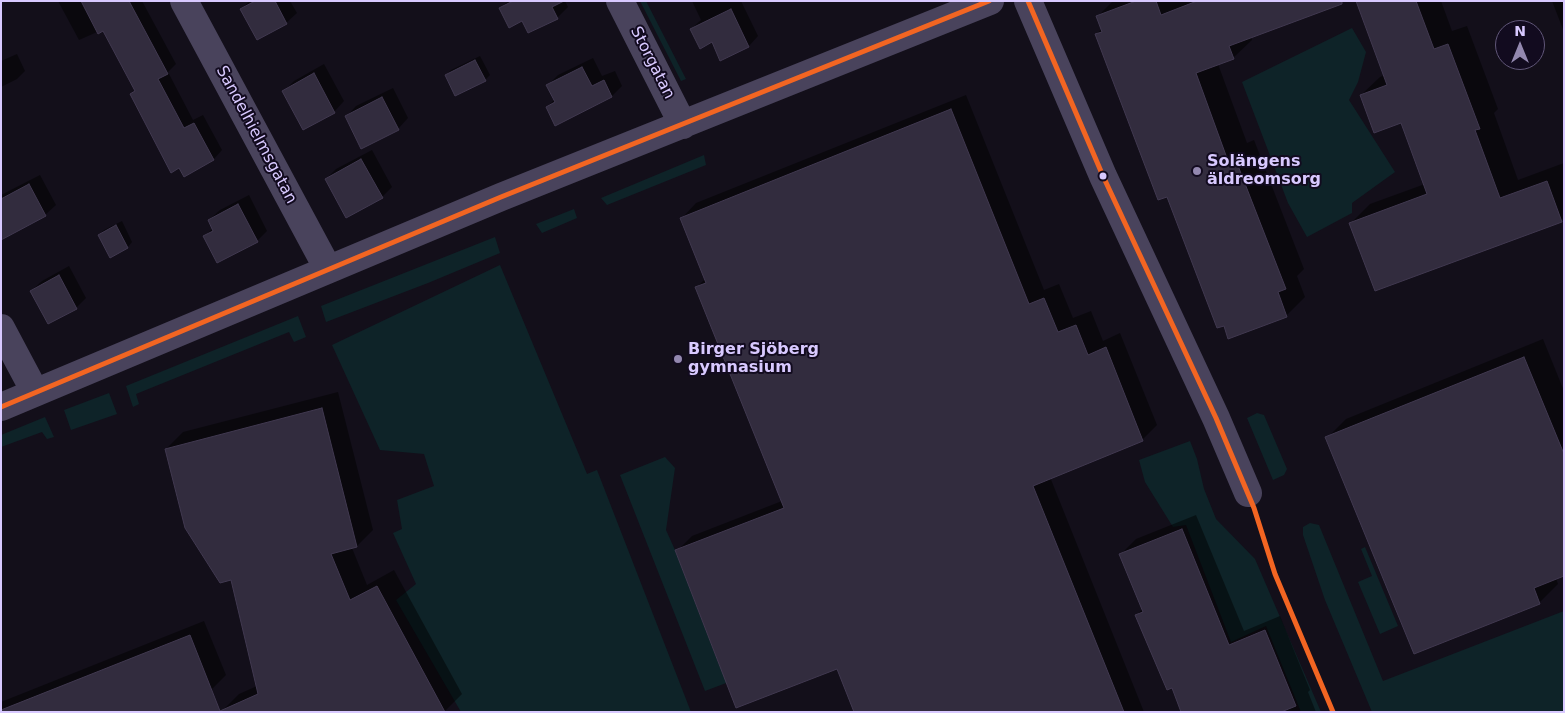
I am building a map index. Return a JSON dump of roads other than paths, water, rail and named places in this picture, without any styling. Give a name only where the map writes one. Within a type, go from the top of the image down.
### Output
[{"type":"street","name":"Sandelhielmsgatan","points":[[184,1],[328,269]]},
{"type":"street","name":"Storgatan","points":[[620,1],[683,125]]},
{"type":"street","points":[[1,407],[526,187],[990,1]]},
{"type":"street","points":[[1028,1],[1103,176],[1208,400],[1248,493]]},
{"type":"street","points":[[1,328],[35,392]]},
{"type":"place","name":"Solängens äldreomsorg","points":[[1197,171]]},
{"type":"place","name":"Birger Sjöberg gymnasium","points":[[678,359]]}]
